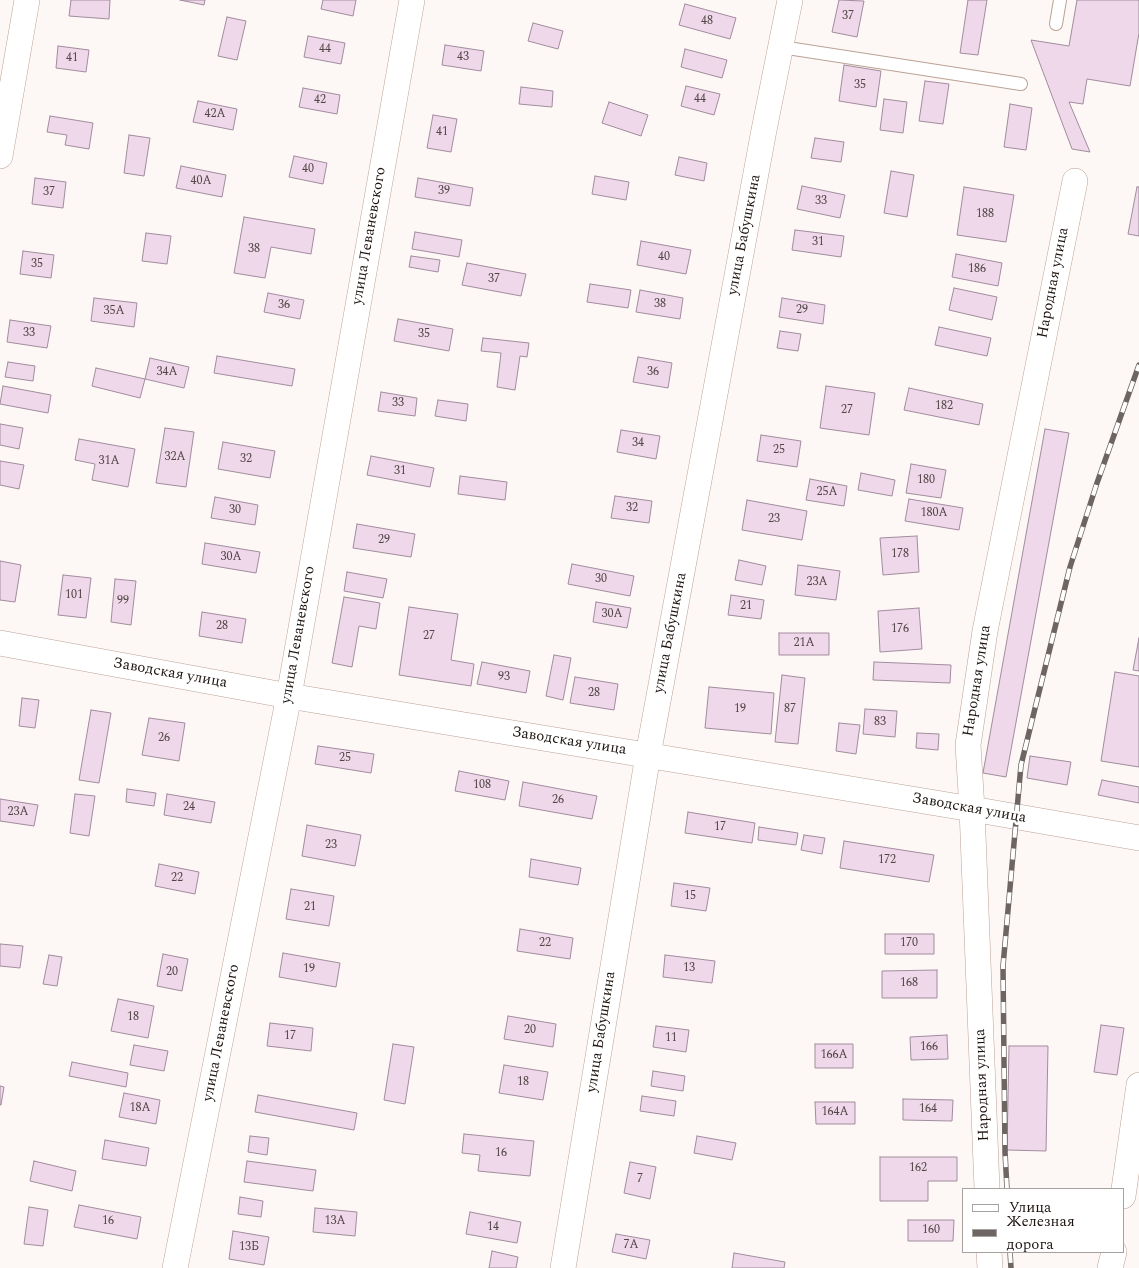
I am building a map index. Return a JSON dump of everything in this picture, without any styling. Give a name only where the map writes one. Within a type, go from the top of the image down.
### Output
[{"type":"street","points":[[0,156],[27,0]]},
{"type":"street","name":"улица Леваневского","points":[[175,1268],[289,696],[412,0]]},
{"type":"street","name":"улица Бабушкина","points":[[563,1268],[648,755],[764,130],[790,0]]},
{"type":"street","name":"Народная улица","points":[[987,1188],[968,745],[985,630],[1074,181]]},
{"type":"street","name":"Заводская улица","points":[[0,643],[289,696],[1139,838]]},
{"type":"street","points":[[1124,1189],[1139,1085]]},
{"type":"street","points":[[989,1253],[990,1268]]},
{"type":"street","points":[[1110,1268],[1114,1253]]},
{"type":"lane","points":[[1056,24],[1060,0]]},
{"type":"lane","points":[[781,47],[1021,84]]},
{"type":"building","points":[[71,0],[110,0],[109,19],[69,16]]},
{"type":"building","points":[[180,0],[205,0],[204,5]]},
{"type":"building","points":[[323,0],[356,0],[353,16],[321,9]]},
{"type":"building","points":[[839,0],[864,1],[857,37],[832,32]]},
{"type":"building","points":[[968,0],[987,0],[978,55],[960,53]]},
{"type":"building","points":[[1077,0],[1139,0],[1139,33],[1130,86],[1087,79],[1083,104],[1069,102],[1090,152],[1072,149],[1031,40],[1069,46]]},
{"type":"building","points":[[685,4],[736,18],[730,39],[679,25]]},
{"type":"building","points":[[227,17],[246,21],[237,60],[218,56]]},
{"type":"building","points":[[533,23],[563,31],[558,49],[528,41]]},
{"type":"building","points":[[308,36],[345,43],[341,64],[304,57]]},
{"type":"building","points":[[445,45],[484,51],[481,71],[442,65]]},
{"type":"building","points":[[58,46],[89,50],[86,72],[56,68]]},
{"type":"building","points":[[685,49],[727,60],[722,78],[681,67]]},
{"type":"building","points":[[844,65],[881,71],[876,107],[839,101]]},
{"type":"building","points":[[925,81],[949,84],[943,124],[919,121]]},
{"type":"building","points":[[686,86],[720,94],[714,115],[681,106]]},
{"type":"building","points":[[521,87],[553,91],[552,107],[519,104]]},
{"type":"building","points":[[303,88],[340,95],[337,114],[299,107]]},
{"type":"building","points":[[884,99],[907,102],[903,133],[880,130]]},
{"type":"building","points":[[198,101],[237,109],[233,130],[193,122]]},
{"type":"building","points":[[609,102],[648,115],[641,136],[602,123]]},
{"type":"building","points":[[1010,104],[1032,108],[1026,150],[1004,147]]},
{"type":"building","points":[[433,115],[457,119],[451,152],[427,148]]},
{"type":"building","points":[[50,116],[93,123],[89,149],[65,145],[67,135],[47,132]]},
{"type":"building","points":[[129,135],[150,138],[144,176],[124,173]]},
{"type":"building","points":[[815,138],[844,142],[841,162],[811,158]]},
{"type":"building","points":[[294,156],[327,163],[323,184],[289,177]]},
{"type":"building","points":[[679,157],[707,163],[704,181],[675,175]]},
{"type":"building","points":[[181,166],[226,175],[222,197],[176,188]]},
{"type":"building","points":[[891,171],[914,175],[907,217],[884,213]]},
{"type":"building","points":[[595,176],[629,182],[626,200],[592,194]]},
{"type":"building","points":[[35,178],[66,182],[63,208],[32,204]]},
{"type":"building","points":[[418,178],[473,188],[470,206],[415,197]]},
{"type":"building","points":[[802,186],[845,195],[840,218],[797,209]]},
{"type":"building","points":[[964,187],[1014,195],[1006,242],[957,235]]},
{"type":"building","points":[[1137,187],[1139,187],[1139,236],[1128,234]]},
{"type":"building","points":[[244,217],[315,229],[311,254],[271,247],[265,278],[234,273]]},
{"type":"building","points":[[795,230],[844,236],[841,257],[792,250]]},
{"type":"building","points":[[415,232],[462,240],[459,257],[412,249]]},
{"type":"building","points":[[146,233],[171,236],[167,264],[142,261]]},
{"type":"building","points":[[641,241],[691,250],[686,274],[637,265]]},
{"type":"building","points":[[23,251],[54,255],[51,278],[20,274]]},
{"type":"building","points":[[956,254],[1002,263],[998,286],[952,277]]},
{"type":"building","points":[[411,256],[440,260],[438,272],[409,267]]},
{"type":"building","points":[[467,263],[526,274],[521,296],[462,285]]},
{"type":"building","points":[[590,284],[631,290],[628,308],[587,302]]},
{"type":"building","points":[[954,288],[997,297],[992,320],[949,310]]},
{"type":"building","points":[[640,290],[683,298],[680,319],[636,312]]},
{"type":"building","points":[[268,293],[304,300],[300,319],[264,312]]},
{"type":"building","points":[[94,298],[137,303],[134,327],[91,321]]},
{"type":"building","points":[[782,298],[825,305],[823,324],[779,317]]},
{"type":"building","points":[[398,319],[453,329],[449,351],[394,341]]},
{"type":"building","points":[[10,320],[51,326],[47,348],[7,342]]},
{"type":"building","points":[[939,327],[991,338],[987,356],[935,345]]},
{"type":"building","points":[[780,331],[801,334],[798,351],[777,348]]},
{"type":"building","points":[[483,338],[529,343],[527,357],[520,356],[515,390],[497,387],[501,353],[481,351]]},
{"type":"building","points":[[217,356],[295,369],[292,386],[214,373]]},
{"type":"building","points":[[638,357],[672,363],[668,388],[633,382]]},
{"type":"building","points":[[150,358],[189,367],[184,388],[145,379]]},
{"type":"building","points":[[8,362],[35,366],[33,381],[5,377]]},
{"type":"building","points":[[96,368],[145,379],[140,398],[92,386]]},
{"type":"building","points":[[3,386],[51,395],[48,413],[0,404]]},
{"type":"building","points":[[826,386],[875,393],[869,435],[820,428]]},
{"type":"building","points":[[909,388],[983,404],[979,425],[904,410]]},
{"type":"building","points":[[381,392],[417,398],[415,416],[378,411]]},
{"type":"building","points":[[438,400],[468,404],[466,421],[435,416]]},
{"type":"building","points":[[0,424],[23,428],[19,449],[0,445]]},
{"type":"building","points":[[165,428],[194,432],[186,487],[156,483]]},
{"type":"building","points":[[1045,429],[1069,433],[1006,777],[983,773]]},
{"type":"building","points":[[621,430],[660,436],[656,459],[617,452]]},
{"type":"building","points":[[761,435],[801,441],[797,467],[757,461]]},
{"type":"building","points":[[79,439],[135,449],[128,487],[92,480],[95,464],[75,460]]},
{"type":"building","points":[[223,442],[275,451],[270,478],[218,469]]},
{"type":"building","points":[[371,456],[434,468],[430,487],[367,475]]},
{"type":"building","points":[[0,461],[24,465],[19,489],[0,485]]},
{"type":"building","points":[[911,464],[946,470],[941,498],[906,493]]},
{"type":"building","points":[[861,473],[895,480],[892,496],[858,490]]},
{"type":"building","points":[[460,476],[507,482],[505,500],[458,494]]},
{"type":"building","points":[[810,479],[847,486],[844,506],[806,500]]},
{"type":"building","points":[[615,496],[652,501],[649,523],[611,518]]},
{"type":"building","points":[[215,497],[258,505],[255,525],[211,518]]},
{"type":"building","points":[[909,499],[963,508],[959,530],[905,521]]},
{"type":"building","points":[[747,500],[807,511],[802,540],[742,530]]},
{"type":"building","points":[[357,524],[415,534],[411,557],[353,548]]},
{"type":"building","points":[[917,536],[919,572],[883,575],[880,538]]},
{"type":"building","points":[[205,543],[260,552],[256,573],[202,564]]},
{"type":"building","points":[[739,560],[766,566],[762,585],[735,580]]},
{"type":"building","points":[[0,561],[21,565],[15,602],[0,600]]},
{"type":"building","points":[[572,564],[634,576],[630,596],[568,584]]},
{"type":"building","points":[[798,565],[840,571],[836,600],[795,595]]},
{"type":"building","points":[[347,572],[387,579],[383,598],[344,591]]},
{"type":"building","points":[[63,575],[91,578],[86,618],[58,615]]},
{"type":"building","points":[[115,579],[136,581],[131,625],[111,622]]},
{"type":"building","points":[[731,595],[764,600],[761,619],[728,615]]},
{"type":"building","points":[[344,597],[380,603],[376,629],[359,626],[352,667],[332,663]]},
{"type":"building","points":[[596,602],[631,608],[627,628],[593,622]]},
{"type":"building","points":[[409,607],[458,614],[451,660],[474,664],[471,686],[399,675]]},
{"type":"building","points":[[919,608],[922,649],[880,652],[878,611]]},
{"type":"building","points":[[202,612],[246,619],[242,643],[199,636]]},
{"type":"building","points":[[779,633],[829,633],[829,655],[779,655]]},
{"type":"building","points":[[1139,638],[1139,671],[1133,670]]},
{"type":"building","points":[[554,655],[571,658],[563,700],[546,696]]},
{"type":"building","points":[[482,662],[530,671],[526,693],[477,684]]},
{"type":"building","points":[[874,662],[951,665],[950,683],[873,680]]},
{"type":"building","points":[[1115,672],[1139,676],[1139,767],[1101,761]]},
{"type":"building","points":[[782,675],[805,678],[798,744],[775,742]]},
{"type":"building","points":[[575,677],[618,684],[614,710],[570,703]]},
{"type":"building","points":[[709,687],[774,693],[771,734],[705,728]]},
{"type":"building","points":[[22,698],[39,700],[35,728],[19,726]]},
{"type":"building","points":[[865,709],[897,711],[895,737],[863,734]]},
{"type":"building","points":[[91,710],[111,713],[99,783],[79,780]]},
{"type":"building","points":[[149,718],[185,723],[179,761],[142,755]]},
{"type":"building","points":[[839,723],[860,725],[856,754],[836,751]]},
{"type":"building","points":[[917,733],[939,734],[938,750],[916,748]]},
{"type":"building","points":[[318,746],[374,754],[371,773],[315,764]]},
{"type":"building","points":[[1030,756],[1071,762],[1067,785],[1027,778]]},
{"type":"building","points":[[459,771],[509,781],[505,800],[455,791]]},
{"type":"building","points":[[1102,780],[1139,787],[1139,803],[1098,795]]},
{"type":"building","points":[[523,782],[597,796],[592,819],[519,806]]},
{"type":"building","points":[[127,789],[156,793],[154,806],[126,802]]},
{"type":"building","points":[[75,794],[95,796],[89,836],[70,833]]},
{"type":"building","points":[[167,794],[215,802],[211,823],[164,815]]},
{"type":"building","points":[[0,799],[38,805],[34,826],[0,821]]},
{"type":"building","points":[[688,812],[755,823],[752,843],[685,833]]},
{"type":"building","points":[[307,825],[361,835],[355,866],[302,856]]},
{"type":"building","points":[[759,827],[798,833],[796,845],[758,840]]},
{"type":"building","points":[[804,835],[825,838],[822,854],[801,850]]},
{"type":"building","points":[[844,841],[934,855],[929,882],[840,868]]},
{"type":"building","points":[[531,859],[581,868],[578,885],[529,877]]},
{"type":"building","points":[[159,864],[199,872],[195,894],[155,886]]},
{"type":"building","points":[[674,883],[710,888],[706,911],[671,906]]},
{"type":"building","points":[[291,889],[334,896],[329,926],[286,919]]},
{"type":"building","points":[[520,929],[573,938],[570,959],[517,951]]},
{"type":"building","points":[[885,934],[934,934],[934,954],[885,954]]},
{"type":"building","points":[[0,944],[23,946],[20,968],[0,966]]},
{"type":"building","points":[[283,953],[340,963],[336,987],[279,977]]},
{"type":"building","points":[[163,954],[188,959],[182,991],[157,986]]},
{"type":"building","points":[[49,955],[62,957],[57,986],[43,984]]},
{"type":"building","points":[[665,955],[715,961],[712,983],[663,977]]},
{"type":"building","points":[[937,970],[937,998],[882,998],[882,971]]},
{"type":"building","points":[[118,999],[154,1006],[148,1038],[111,1031]]},
{"type":"building","points":[[508,1016],[556,1024],[553,1047],[504,1039]]},
{"type":"building","points":[[270,1023],[313,1028],[311,1051],[267,1046]]},
{"type":"building","points":[[1101,1025],[1124,1028],[1117,1075],[1094,1072]]},
{"type":"building","points":[[656,1026],[689,1030],[686,1052],[653,1047]]},
{"type":"building","points":[[947,1035],[948,1059],[911,1060],[910,1037]]},
{"type":"building","points":[[393,1044],[414,1047],[405,1104],[384,1100]]},
{"type":"building","points":[[815,1044],[853,1044],[853,1068],[815,1068]]},
{"type":"building","points":[[134,1045],[168,1051],[164,1071],[130,1065]]},
{"type":"building","points":[[1009,1046],[1048,1046],[1046,1151],[1007,1150]]},
{"type":"building","points":[[72,1062],[128,1073],[126,1087],[69,1076]]},
{"type":"building","points":[[504,1065],[548,1072],[543,1100],[499,1093]]},
{"type":"building","points":[[653,1071],[685,1076],[683,1091],[651,1086]]},
{"type":"building","points":[[0,1086],[4,1087],[1,1105],[0,1105]]},
{"type":"building","points":[[124,1093],[160,1100],[156,1124],[119,1117]]},
{"type":"building","points":[[258,1095],[357,1113],[354,1130],[255,1112]]},
{"type":"building","points":[[642,1096],[676,1101],[674,1116],[640,1111]]},
{"type":"building","points":[[903,1099],[953,1100],[952,1121],[903,1120]]},
{"type":"building","points":[[815,1102],[855,1102],[855,1124],[816,1124]]},
{"type":"building","points":[[464,1134],[534,1141],[530,1176],[478,1171],[480,1155],[462,1153]]},
{"type":"building","points":[[250,1136],[269,1138],[267,1155],[248,1152]]},
{"type":"building","points":[[697,1136],[736,1143],[732,1160],[694,1153]]},
{"type":"building","points":[[105,1140],[149,1148],[146,1166],[102,1159]]},
{"type":"building","points":[[880,1157],[957,1157],[957,1181],[928,1181],[928,1201],[880,1201]]},
{"type":"building","points":[[34,1161],[76,1171],[72,1191],[30,1181]]},
{"type":"building","points":[[247,1161],[316,1170],[313,1191],[244,1182]]},
{"type":"building","points":[[630,1162],[656,1167],[650,1199],[624,1193]]},
{"type":"building","points":[[240,1197],[263,1201],[261,1217],[238,1214]]},
{"type":"building","points":[[79,1205],[141,1217],[137,1239],[74,1227]]},
{"type":"building","points":[[29,1207],[48,1210],[43,1246],[24,1244]]},
{"type":"building","points":[[315,1208],[357,1212],[355,1236],[313,1232]]},
{"type":"building","points":[[470,1212],[521,1222],[517,1243],[466,1234]]},
{"type":"building","points":[[908,1220],[954,1220],[953,1241],[908,1241]]},
{"type":"building","points":[[233,1231],[269,1237],[264,1265],[229,1259]]},
{"type":"building","points":[[616,1234],[650,1240],[646,1259],[612,1252]]},
{"type":"building","points":[[492,1251],[518,1257],[516,1268],[489,1268]]},
{"type":"building","points":[[734,1253],[785,1262],[784,1268],[732,1268]]},
{"type":"railway","points":[[1007,1188],[1003,966],[1021,765],[1070,567],[1097,483],[1139,365]]},
{"type":"railway","points":[[1010,1253],[1011,1268]]}]
